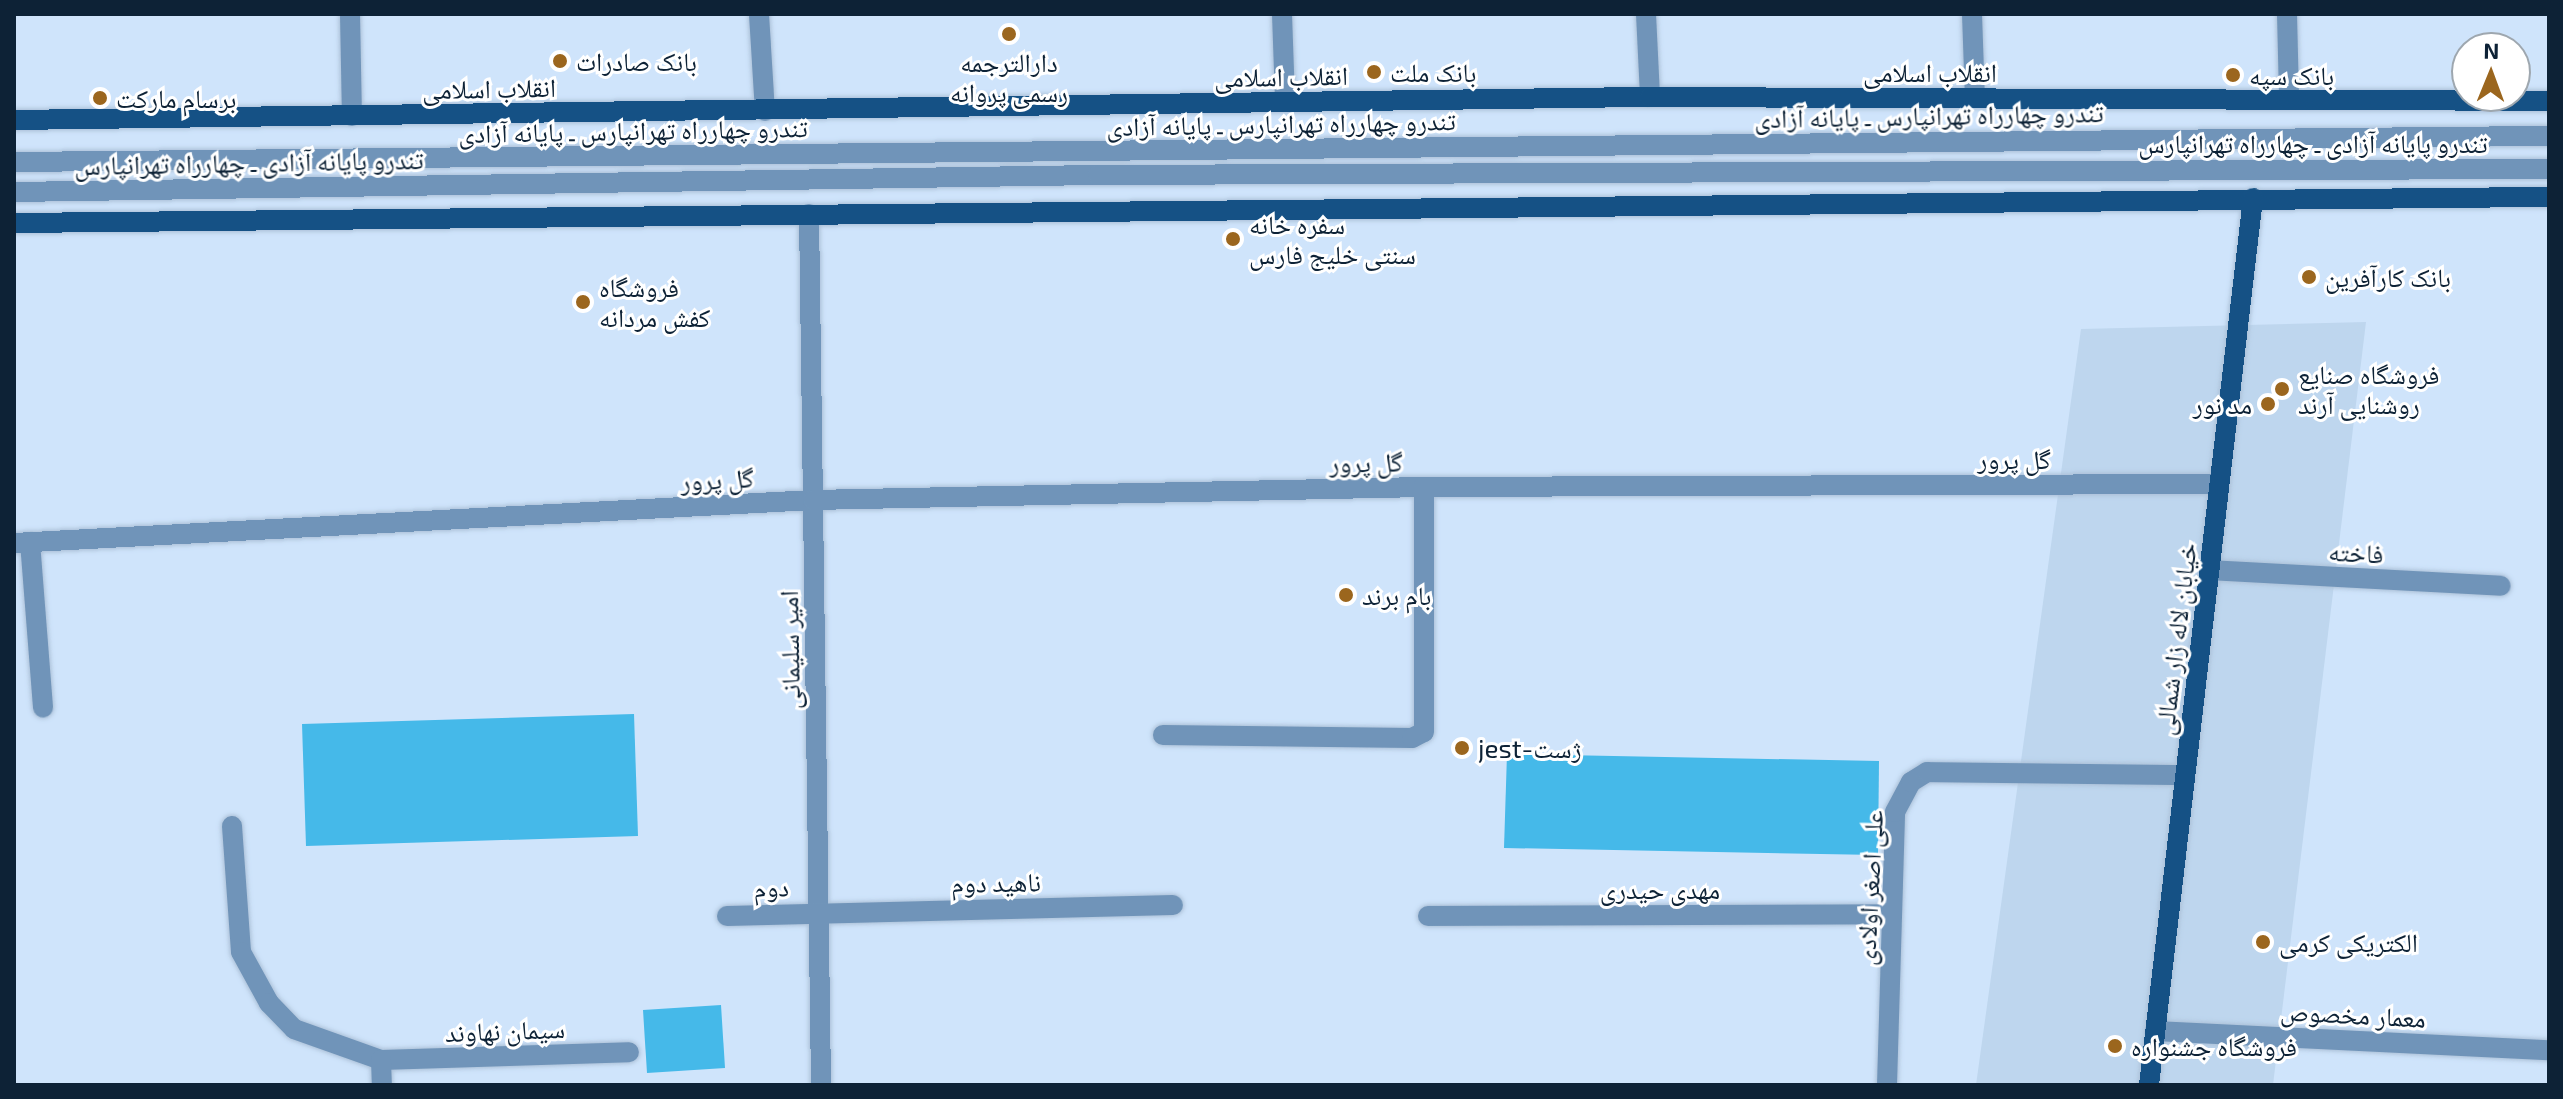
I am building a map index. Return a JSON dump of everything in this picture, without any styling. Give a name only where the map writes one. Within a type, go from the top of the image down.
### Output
[{"type":"main road","name":"انقلاب اسلامی","points":[[14,120],[1650,97],[2549,101]]},
{"type":"main road","points":[[14,223],[2549,197]]},
{"type":"main road","name":"خیابان لاله زار شمالی","points":[[2149,1085],[2253,198]]},
{"type":"street","points":[[350,14],[352,116]]},
{"type":"street","points":[[759,14],[765,111]]},
{"type":"street","points":[[1282,14],[1285,101]]},
{"type":"street","points":[[1646,14],[1650,97]]},
{"type":"street","points":[[1972,14],[1975,98]]},
{"type":"street","points":[[2287,14],[2289,98]]},
{"type":"street","name":"تندرو چهارراه تهرانپارس ـ پایانه آزادی","points":[[14,162],[2549,136]]},
{"type":"street","name":"تندرو پایانه آزادی ـ چهارراه تهرانپارس","points":[[14,192],[1098,175],[2549,169]]},
{"type":"street","name":"امیر سلیمانی","points":[[809,214],[821,1085]]},
{"type":"street","name":"گل پرور","points":[[22,542],[813,500],[1424,487],[2219,484]]},
{"type":"street","name":"گل پرور","points":[[1163,735],[1412,738],[1424,732],[1424,487]]},
{"type":"street","points":[[22,542],[43,707]]},
{"type":"street","name":"فاخته","points":[[2209,570],[2501,586]]},
{"type":"street","name":"علی اصغر اولادی","points":[[1887,1085],[1895,812],[1911,782],[1927,772],[2185,775]]},
{"type":"street","points":[[232,826],[241,952],[269,1003],[294,1029],[381,1060],[382,1085]]},
{"type":"street","name":"ناهید دوم","points":[[819,910],[1173,905]]},
{"type":"street","name":"دوم","points":[[727,916],[819,910]]},
{"type":"street","name":"مهدی حیدری","points":[[1428,916],[1892,914]]},
{"type":"street","name":"معمار مخصوص","points":[[2155,1031],[2549,1050]]},
{"type":"street","name":"سیمان نهاوند","points":[[381,1060],[629,1052]]},
{"type":"shaded area","points":[[2366,322],[2273,1085],[1976,1085],[2081,329]]},
{"type":"building","points":[[634,714],[638,836],[306,846],[302,724]]},
{"type":"building","points":[[1507,754],[1879,761],[1878,855],[1504,848]]},
{"type":"building","points":[[721,1005],[725,1068],[647,1073],[643,1010]]},
{"type":"place","name":"دارالترجمه رسمی پروانه","points":[[1009,34]]},
{"type":"place","name":"بانک صادرات","points":[[560,61]]},
{"type":"place","name":"بانک ملت","points":[[1374,72]]},
{"type":"place","name":"بانک سپه","points":[[2233,75]]},
{"type":"place","name":"برسام مارکت","points":[[100,98]]},
{"type":"place","name":"سفره خانه سنتی خلیج فارس","points":[[1233,239]]},
{"type":"place","name":"بانک کارآفرین","points":[[2309,277]]},
{"type":"place","name":"فروشگاه کفش مردانه","points":[[583,302]]},
{"type":"place","name":"فروشگاه صنایع روشنایی آرند","points":[[2282,389]]},
{"type":"place","name":"مد نور","points":[[2268,404]]},
{"type":"place","name":"بام برند","points":[[1346,595]]},
{"type":"place","name":"jest-ژست","points":[[1462,748]]},
{"type":"place","name":"الکتریکی کرمی","points":[[2263,942]]},
{"type":"place","name":"فروشگاه جشنواره","points":[[2115,1046]]}]
